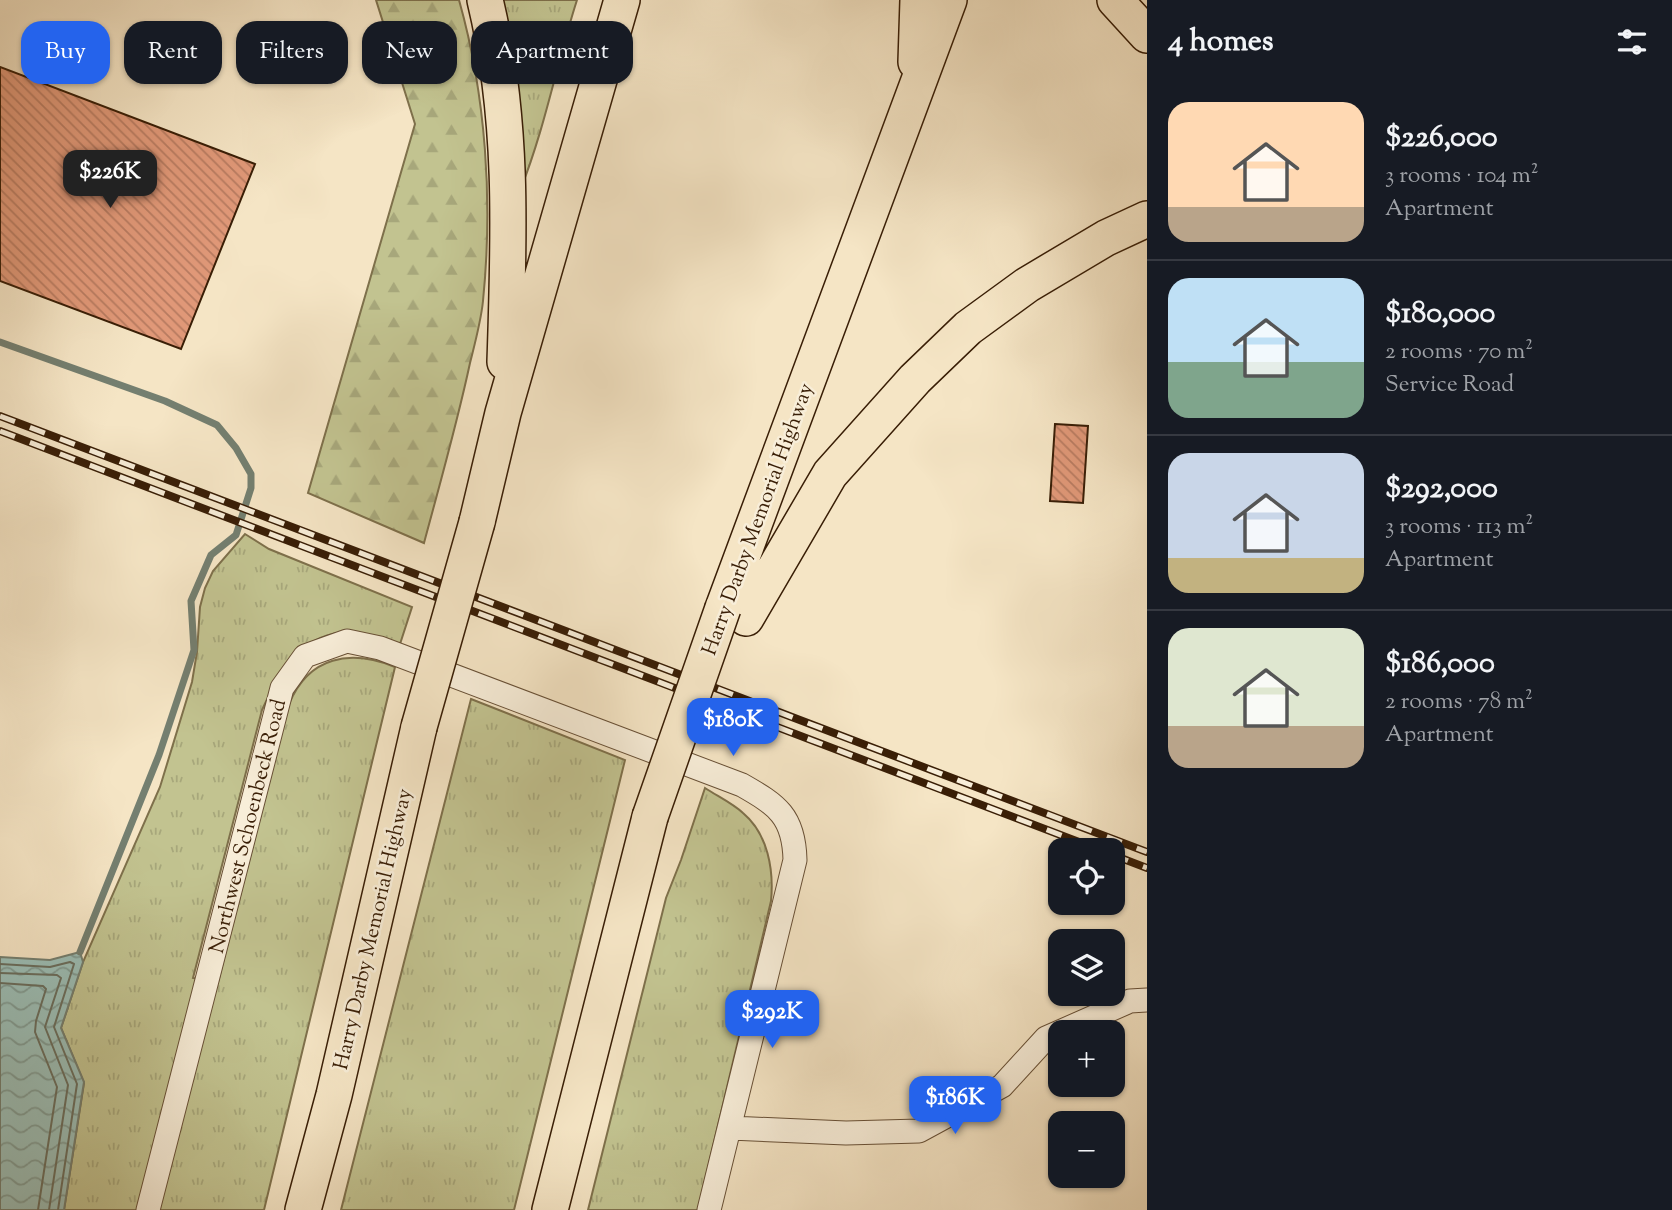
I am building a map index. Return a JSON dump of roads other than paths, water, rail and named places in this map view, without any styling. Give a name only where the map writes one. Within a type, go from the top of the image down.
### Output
[{"type":"highway","points":[[485,0],[502,84],[507,155],[508,251],[503,413]]},
{"type":"highway","name":"Harry Darby Memorial Highway","points":[[303,1210],[337,1082],[419,727],[477,522],[503,413],[622,0]]},
{"type":"highway","points":[[915,93],[918,0]]},
{"type":"highway","name":"Harry Darby Memorial Highway","points":[[550,1210],[650,817],[686,718],[735,613],[949,0]]},
{"type":"highway","points":[[1115,0],[1147,35]]},
{"type":"highway","points":[[735,613],[830,474],[915,379],[968,328],[1027,285],[1106,238],[1147,219]]},
{"type":"street","name":"Northwest Schoenbeck Road","points":[[148,1210],[282,688],[305,656],[347,641],[380,648],[742,785],[776,804],[791,830],[795,843],[795,860],[709,1210]]},
{"type":"street","points":[[730,1128],[846,1133],[919,1131],[1002,1086],[1046,1038],[1130,1001],[1147,1000]]},
{"type":"water","points":[[80,952],[83,962],[61,1028],[84,1082],[64,1210],[0,1210],[0,957],[50,960]]},
{"type":"waterway","points":[[0,342],[165,401],[217,425],[236,448],[251,474],[251,488],[236,535],[211,555],[191,601],[194,650],[159,755],[80,952]]},
{"type":"railway","points":[[0,416],[1147,852]]},
{"type":"railway","points":[[0,431],[1068,838]]},
{"type":"railway","points":[[1125,860],[1147,868]]}]
